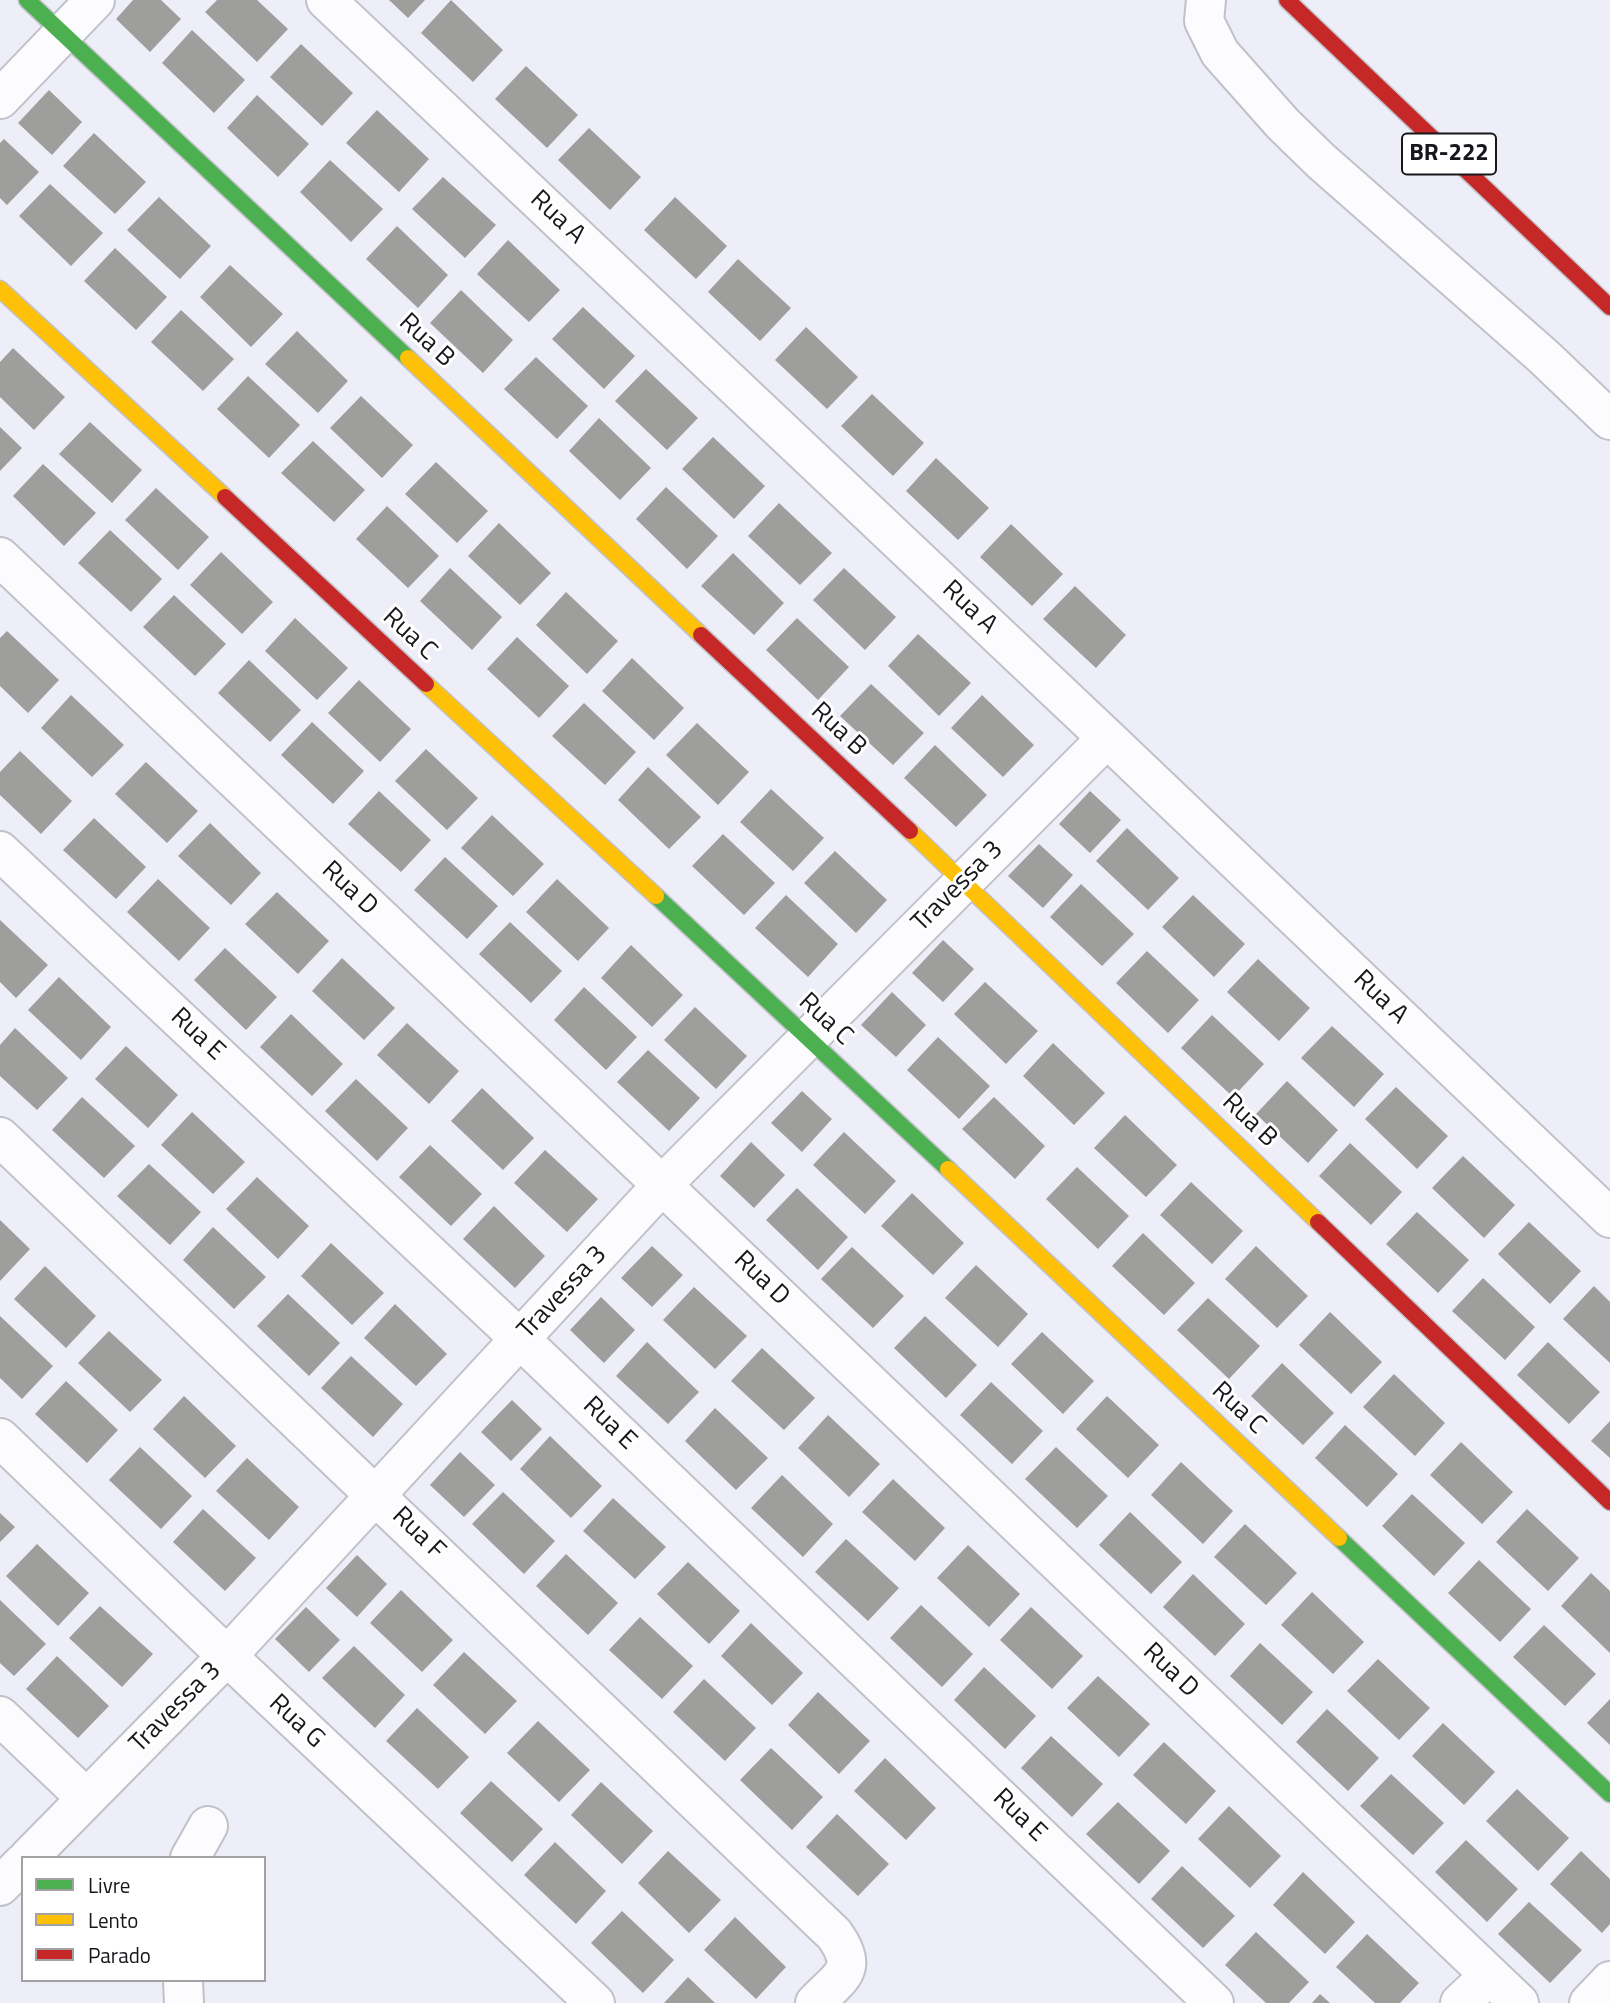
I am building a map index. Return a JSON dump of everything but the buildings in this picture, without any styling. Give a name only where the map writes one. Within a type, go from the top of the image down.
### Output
[{"type":"street","name":"Rua B","points":[[27,0],[963,881],[1610,1502]]},
{"type":"street","points":[[0,99],[95,0]]},
{"type":"street","name":"Rua A","points":[[326,0],[1610,1218]]},
{"type":"street","points":[[1206,0],[1204,21],[1220,53],[1283,124],[1321,161],[1544,357],[1610,420]]},
{"type":"street","name":"BR-222","points":[[1287,0],[1610,307]]},
{"type":"street","name":"Rua C","points":[[0,289],[808,1037],[1610,1794]]},
{"type":"street","name":"Rua D","points":[[0,557],[1519,2003]]},
{"type":"street","name":"Travessa 3","points":[[30,1856],[227,1656],[662,1185],[1107,738]]},
{"type":"street","name":"Rua E","points":[[0,851],[520,1339],[1214,2003]]},
{"type":"street","name":"Rua F","points":[[0,1137],[834,1934],[844,1948],[848,1962],[846,1971],[815,2003]]},
{"type":"street","name":"Rua G","points":[[0,1438],[595,2003]]},
{"type":"street","points":[[0,1716],[86,1798]]},
{"type":"street","points":[[0,1886],[21,1865]]},
{"type":"street","points":[[1460,2003],[1489,1976]]},
{"type":"street","points":[[1589,2003],[1610,1981]]},
{"type":"street","points":[[183,1982],[184,2003]]},
{"type":"traffic: fast","points":[[27,0],[408,358]]},
{"type":"traffic: fast","points":[[656,896],[948,1169]]},
{"type":"traffic: fast","points":[[1339,1538],[1610,1794]]},
{"type":"traffic: slow","points":[[0,289],[225,497]]},
{"type":"traffic: slow","points":[[408,358],[701,635]]},
{"type":"traffic: slow","points":[[426,684],[656,896]]},
{"type":"traffic: slow","points":[[910,831],[1318,1222]]},
{"type":"traffic: slow","points":[[948,1169],[1339,1538]]},
{"type":"traffic: jam","points":[[1287,0],[1610,307]]},
{"type":"traffic: jam","points":[[225,497],[426,684]]},
{"type":"traffic: jam","points":[[701,635],[910,831]]},
{"type":"traffic: jam","points":[[1318,1222],[1610,1502]]}]
